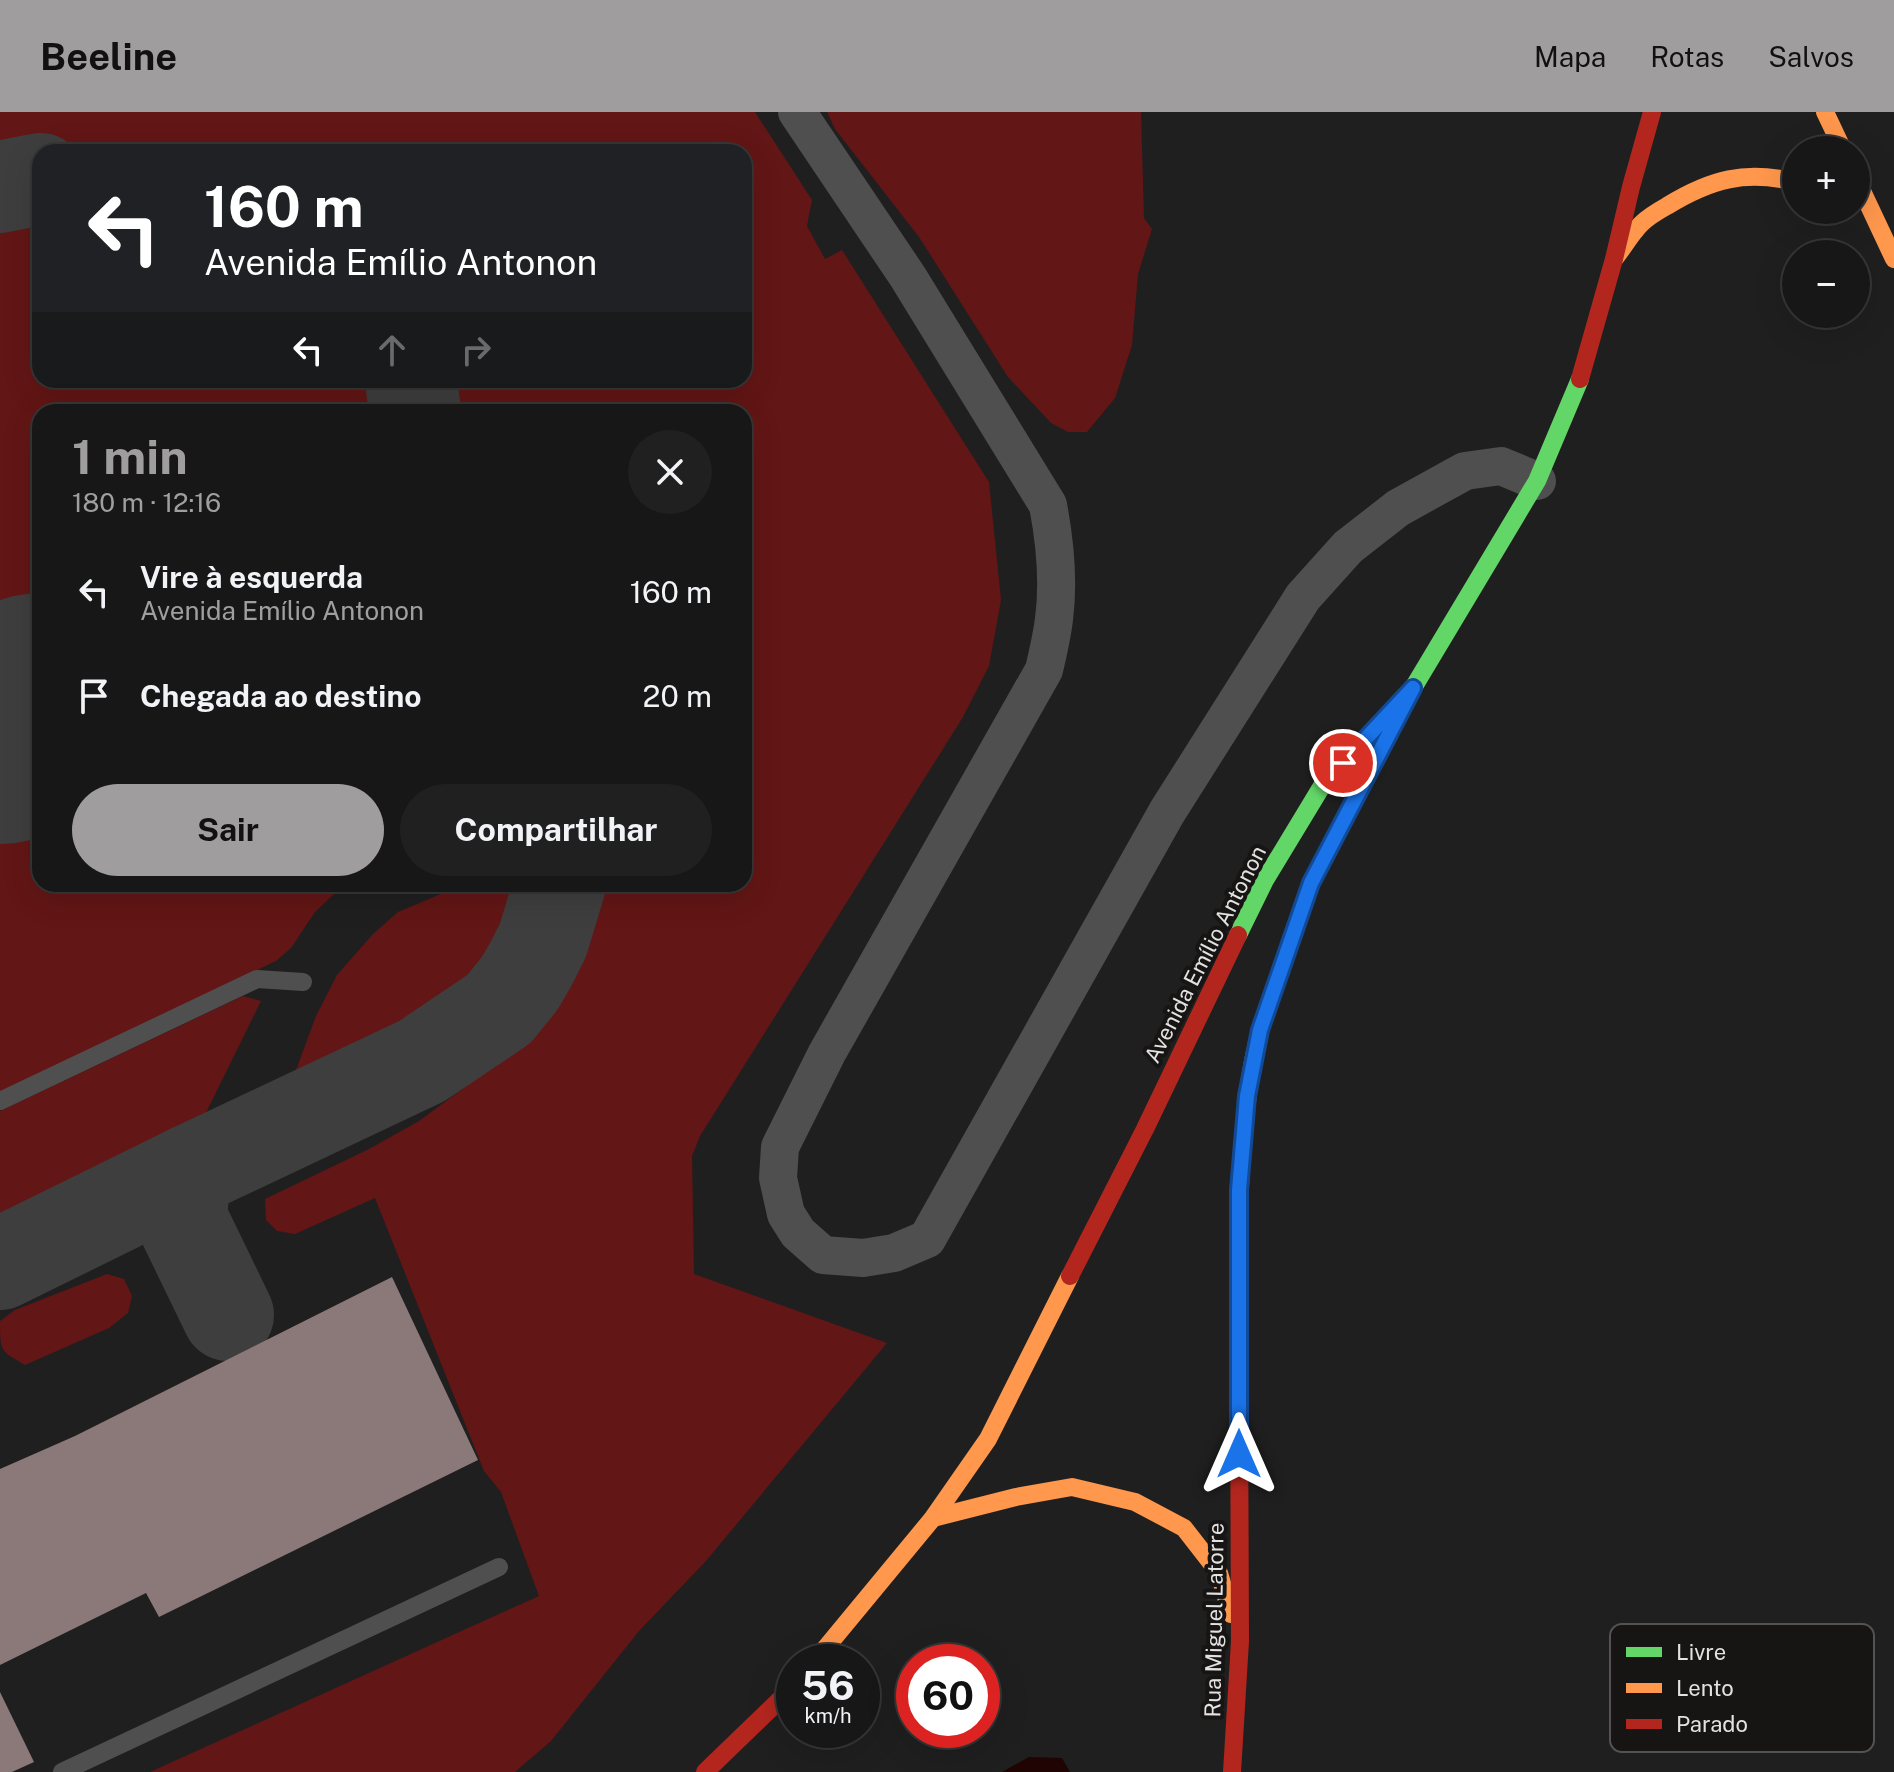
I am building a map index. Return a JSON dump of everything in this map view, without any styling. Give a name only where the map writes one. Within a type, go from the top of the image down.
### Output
[{"type":"main road","name":"Avenida Emílio Antonon","points":[[829,1644],[933,1518],[988,1439],[1145,1129],[1265,880],[1325,781],[1413,688],[1537,481],[1578,385],[1652,112]]},
{"type":"main road","points":[[1825,112],[1836,136]]},
{"type":"main road","points":[[1614,259],[1644,221],[1684,194],[1711,182],[1744,174],[1782,178]]},
{"type":"main road","points":[[1870,216],[1894,259]]},
{"type":"main road","name":"Rua Miguel Latorre","points":[[1232,1772],[1240,1641],[1239,1190],[1247,1096],[1260,1030],[1311,883],[1413,688]]},
{"type":"main road","points":[[933,1518],[1016,1497],[1072,1487],[1135,1502],[1184,1528],[1219,1573],[1240,1641]]},
{"type":"main road","points":[[705,1772],[776,1703]]},
{"type":"street","points":[[797,112],[908,277],[1048,505],[1054,537],[1056,593],[1044,670],[827,1053],[780,1147],[778,1178],[786,1214],[798,1233],[823,1255],[863,1258],[894,1253],[927,1239],[1167,812],[1303,597],[1348,547],[1398,508],[1465,471],[1501,466],[1537,481]]},
{"type":"lane","points":[[0,1101],[257,979],[303,982]]},
{"type":"lane","points":[[62,1772],[499,1567]]},
{"type":"shaded area","points":[[0,112],[755,112],[812,200],[807,226],[825,259],[842,250],[989,482],[1001,600],[989,666],[963,717],[700,1136],[692,1156],[694,1274],[887,1343],[706,1561],[639,1631],[551,1741],[515,1772],[150,1772],[539,1596],[501,1492],[484,1471],[375,1198],[295,1234],[277,1231],[266,1220],[265,1199],[369,1149],[419,1121],[464,1088],[536,1010],[574,944],[590,892],[752,892],[752,404],[458,404],[450,388],[752,388],[752,144],[32,144],[32,159],[0,165]]},
{"type":"shaded area","points":[[827,112],[1141,112],[1144,218],[1152,229],[1138,274],[1132,345],[1115,398],[1087,432],[1068,432],[1051,423],[1008,377],[919,237],[835,129]]},
{"type":"shaded area","points":[[32,212],[32,388],[384,388],[386,400],[385,404],[32,404],[32,625],[0,640],[0,218]]},
{"type":"shaded area","points":[[32,801],[32,892],[337,892],[315,912],[291,948],[276,961],[0,1092],[0,815]]},
{"type":"shaded area","points":[[446,892],[528,892],[511,943],[500,965],[465,1002],[408,1036],[289,1089],[316,1016],[337,975],[373,934],[398,912]]},
{"type":"shaded area","points":[[243,996],[261,1001],[199,1127],[190,1137],[0,1229],[0,1111]]},
{"type":"shaded area","points":[[107,1274],[124,1279],[132,1296],[128,1313],[109,1328],[25,1365],[3,1349],[0,1321],[15,1310]]},
{"type":"shaded area","points":[[1029,1757],[1062,1758],[1070,1772],[1002,1772]]},
{"type":"building","points":[[392,1277],[478,1460],[159,1617],[146,1593],[0,1665],[0,1469],[75,1436]]},
{"type":"building","points":[[0,1692],[34,1762],[12,1772],[0,1772]]},
{"type":"taxiway","points":[[0,187],[32,181]]},
{"type":"taxiway","points":[[412,388],[414,404]]},
{"type":"taxiway","points":[[0,1264],[422,1061],[499,1009],[520,983],[543,940],[558,892]]},
{"type":"taxiway","points":[[191,1170],[183,1194],[181,1218],[228,1315]]},
{"type":"runway","points":[[0,728],[32,713]]},
{"type":"traffic: fast","points":[[1238,935],[1265,880],[1325,781],[1413,688],[1537,481],[1580,379]]},
{"type":"traffic: slow","points":[[1825,112],[1836,136]]},
{"type":"traffic: slow","points":[[1615,258],[1647,219],[1699,189],[1744,177],[1782,179]]},
{"type":"traffic: slow","points":[[1870,208],[1894,259]]},
{"type":"traffic: slow","points":[[1239,1385],[1239,1231],[1243,1139],[1248,1090],[1266,1012]]},
{"type":"traffic: slow","points":[[829,1644],[933,1518],[988,1439],[1070,1276]]},
{"type":"traffic: slow","points":[[933,1518],[1016,1497],[1072,1487],[1135,1502],[1184,1528],[1219,1573],[1231,1614]]},
{"type":"traffic: jam","points":[[1580,379],[1652,112]]},
{"type":"traffic: jam","points":[[1266,1012],[1311,883],[1388,736]]},
{"type":"traffic: jam","points":[[1070,1276],[1238,935]]},
{"type":"traffic: jam","points":[[1232,1772],[1240,1641],[1239,1385]]},
{"type":"traffic: jam","points":[[705,1772],[776,1703]]},
{"type":"route","points":[[1239,1454],[1239,1190],[1247,1096],[1260,1030],[1311,883],[1413,688],[1343,763]]}]
